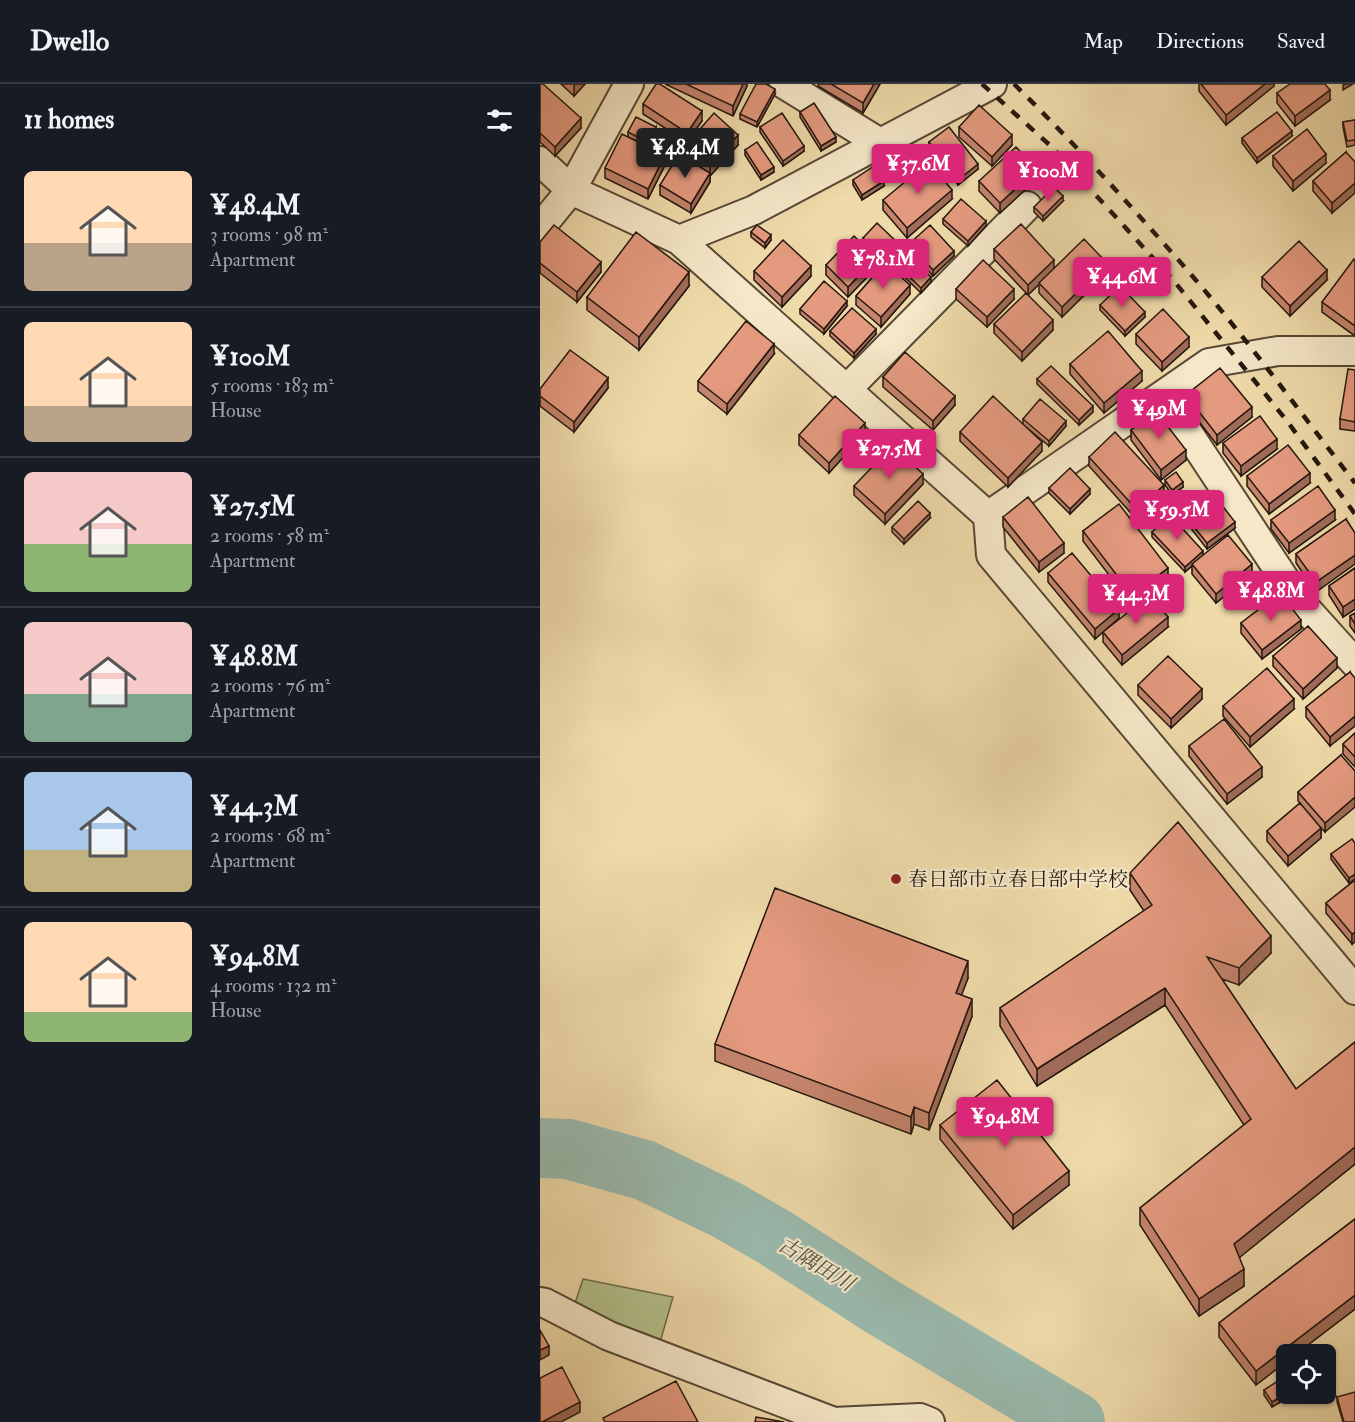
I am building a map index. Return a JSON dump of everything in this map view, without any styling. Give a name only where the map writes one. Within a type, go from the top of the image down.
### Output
[{"type":"street","points":[[540,228],[570,190],[629,84]]},
{"type":"street","points":[[784,84],[880,143]]},
{"type":"street","points":[[679,240],[753,210],[992,84]]},
{"type":"street","points":[[540,161],[570,190],[679,240],[988,516],[991,555],[1355,990]]},
{"type":"street","points":[[847,390],[1027,206]]},
{"type":"street","points":[[988,516],[1209,363],[1278,351],[1355,351]]},
{"type":"street","points":[[1164,395],[1299,601],[1355,663]]},
{"type":"street","points":[[540,1302],[609,1336],[834,1422],[920,1418],[930,1422]]},
{"type":"green space","points":[[583,1279],[673,1297],[659,1346],[574,1306]]},
{"type":"building","points":[[540,84],[543,84],[581,118],[555,147],[540,133]]},
{"type":"building","points":[[656,84],[660,84],[702,111],[687,133],[643,104]]},
{"type":"building","points":[[686,84],[743,84],[733,106]]},
{"type":"building","points":[[756,84],[766,84],[775,89],[757,122],[740,114]]},
{"type":"building","points":[[831,84],[874,84],[863,103]]},
{"type":"building","points":[[1201,84],[1265,84],[1226,115]]},
{"type":"building","points":[[1290,84],[1325,84],[1330,90],[1295,116],[1277,93]]},
{"type":"building","points":[[814,103],[836,137],[821,146],[800,112]]},
{"type":"building","points":[[979,105],[1012,135],[992,157],[959,127]]},
{"type":"building","points":[[1277,112],[1292,131],[1257,158],[1242,138]]},
{"type":"building","points":[[714,113],[738,135],[710,166],[686,145]]},
{"type":"building","points":[[782,113],[804,146],[783,161],[760,127]]},
{"type":"building","points":[[636,117],[656,127],[647,142],[628,132]]},
{"type":"building","points":[[1355,120],[1355,140],[1347,141],[1343,122]]},
{"type":"building","points":[[949,127],[978,164],[958,180],[929,142]]},
{"type":"building","points":[[1307,129],[1326,154],[1293,181],[1273,156]]},
{"type":"building","points":[[622,134],[665,155],[648,189],[605,168]]},
{"type":"building","points":[[757,142],[774,167],[761,175],[745,150]]},
{"type":"building","points":[[1016,147],[1037,169],[1000,203],[979,181]]},
{"type":"building","points":[[1346,152],[1355,162],[1355,183],[1332,203],[1313,181]]},
{"type":"building","points":[[679,154],[710,173],[691,204],[660,185]]},
{"type":"building","points":[[929,162],[952,190],[907,228],[883,200]]},
{"type":"building","points":[[874,166],[884,181],[862,195],[853,180]]},
{"type":"building","points":[[1054,187],[1063,196],[1043,216],[1034,207]]},
{"type":"building","points":[[961,199],[986,221],[968,241],[943,219]]},
{"type":"building","points":[[877,223],[902,247],[888,262],[863,238]]},
{"type":"building","points":[[1021,224],[1054,260],[1028,285],[994,249]]},
{"type":"building","points":[[554,225],[601,262],[577,292],[540,263],[540,242]]},
{"type":"building","points":[[757,225],[771,235],[765,243],[751,232]]},
{"type":"building","points":[[930,225],[954,251],[933,270],[909,244]]},
{"type":"building","points":[[636,232],[689,272],[639,337],[587,297]]},
{"type":"building","points":[[854,236],[876,258],[848,287],[826,265]]},
{"type":"building","points":[[1084,239],[1107,263],[1062,307],[1039,283]]},
{"type":"building","points":[[783,240],[811,266],[782,297],[754,271]]},
{"type":"building","points":[[1299,241],[1327,270],[1290,306],[1262,277]]},
{"type":"building","points":[[904,251],[931,277],[921,288],[894,262]]},
{"type":"building","points":[[983,260],[1014,289],[987,317],[956,289]]},
{"type":"building","points":[[1355,260],[1355,326],[1322,302]]},
{"type":"building","points":[[885,263],[910,285],[881,317],[856,296]]},
{"type":"building","points":[[824,281],[847,301],[824,329],[800,309]]},
{"type":"building","points":[[1120,286],[1145,312],[1125,331],[1100,305]]},
{"type":"building","points":[[1026,293],[1053,320],[1022,352],[994,324]]},
{"type":"building","points":[[852,308],[876,329],[854,353],[830,331]]},
{"type":"building","points":[[1163,309],[1189,337],[1162,362],[1136,334]]},
{"type":"building","points":[[746,321],[774,344],[727,404],[698,381]]},
{"type":"building","points":[[1108,331],[1142,371],[1104,403],[1070,364]]},
{"type":"building","points":[[570,350],[608,378],[574,422],[540,396],[540,389]]},
{"type":"building","points":[[905,352],[955,396],[933,421],[883,377]]},
{"type":"building","points":[[1051,366],[1093,406],[1079,420],[1037,379]]},
{"type":"building","points":[[1220,368],[1252,407],[1217,435],[1186,395]]},
{"type":"building","points":[[1348,369],[1355,370],[1355,422],[1340,419]]},
{"type":"building","points":[[835,396],[865,423],[829,463],[799,435]]},
{"type":"building","points":[[993,396],[1042,442],[1008,478],[960,432]]},
{"type":"building","points":[[1040,399],[1066,421],[1049,441],[1023,419]]},
{"type":"building","points":[[1156,411],[1186,450],[1161,470],[1131,430]]},
{"type":"building","points":[[1260,416],[1277,439],[1241,466],[1223,443]]},
{"type":"building","points":[[1115,432],[1164,485],[1137,510],[1089,457]]},
{"type":"building","points":[[893,445],[923,474],[885,514],[854,486]]},
{"type":"building","points":[[1288,445],[1310,473],[1269,504],[1247,476]]},
{"type":"building","points":[[1070,468],[1090,489],[1070,509],[1049,488]]},
{"type":"building","points":[[1176,472],[1183,482],[1172,490],[1165,480]]},
{"type":"building","points":[[1318,486],[1335,510],[1289,543],[1271,520]]},
{"type":"building","points":[[1214,495],[1235,522],[1207,543],[1186,517]]},
{"type":"building","points":[[1028,497],[1064,543],[1039,562],[1003,517]]},
{"type":"building","points":[[918,501],[930,513],[904,539],[892,527]]},
{"type":"building","points":[[1119,504],[1168,568],[1132,595],[1083,531]]},
{"type":"building","points":[[1170,515],[1203,551],[1185,567],[1152,532]]},
{"type":"building","points":[[1346,519],[1355,533],[1355,555],[1316,582],[1296,554]]},
{"type":"building","points":[[1228,535],[1252,564],[1216,594],[1192,564]]},
{"type":"building","points":[[1072,553],[1119,609],[1095,629],[1048,573]]},
{"type":"building","points":[[1355,568],[1355,599],[1343,607],[1329,586]]},
{"type":"building","points":[[1280,593],[1301,620],[1262,650],[1241,623]]},
{"type":"building","points":[[1150,595],[1168,617],[1122,655],[1103,632]]},
{"type":"building","points":[[1355,613],[1355,624],[1350,616]]},
{"type":"building","points":[[1308,626],[1337,658],[1303,689],[1273,656]]},
{"type":"building","points":[[1168,656],[1202,689],[1171,719],[1138,685]]},
{"type":"building","points":[[1267,668],[1294,699],[1250,737],[1223,706]]},
{"type":"building","points":[[1350,672],[1355,678],[1355,716],[1330,737],[1306,707]]},
{"type":"building","points":[[1224,719],[1262,767],[1227,794],[1189,746]]},
{"type":"building","points":[[1355,733],[1355,757],[1343,744]]},
{"type":"building","points":[[1341,755],[1355,771],[1355,797],[1325,823],[1298,792]]},
{"type":"building","points":[[1300,803],[1321,828],[1288,856],[1267,831]]},
{"type":"building","points":[[1178,822],[1271,936],[1239,968],[1207,957],[1296,1089],[1355,1042],[1355,1147],[1234,1244],[1244,1269],[1199,1299],[1140,1208],[1251,1119],[1165,988],[1037,1069],[1000,1008],[1152,905],[1130,873]]},
{"type":"building","points":[[1352,839],[1355,843],[1355,874],[1349,878],[1331,854]]},
{"type":"building","points":[[1355,880],[1355,932],[1352,934],[1326,903]]},
{"type":"building","points":[[775,888],[968,961],[956,993],[972,999],[929,1113],[914,1107],[911,1117],[715,1044]]},
{"type":"building","points":[[997,1080],[1069,1171],[1013,1215],[940,1125]]},
{"type":"building","points":[[1355,1219],[1355,1295],[1291,1344],[1276,1344],[1276,1356],[1256,1371],[1219,1323]]},
{"type":"building","points":[[540,1330],[549,1346],[540,1350]]},
{"type":"building","points":[[562,1367],[580,1402],[540,1422],[540,1378]]},
{"type":"building","points":[[676,1381],[698,1422],[605,1422],[603,1418]]},
{"type":"building","points":[[1276,1382],[1276,1400],[1272,1402],[1264,1390]]},
{"type":"building","points":[[1355,1392],[1355,1422],[1344,1422],[1337,1397]]},
{"type":"building","points":[[756,1417],[784,1422],[755,1422]]},
{"type":"waterway","name":"古隅田川","points":[[540,1148],[568,1149],[644,1170],[727,1210],[774,1237],[884,1308],[1075,1422]]},
{"type":"railway","points":[[982,84],[1053,148],[1174,281],[1287,421],[1355,514]]},
{"type":"railway","points":[[1014,84],[1103,176],[1188,271],[1252,349],[1355,483]]},
{"type":"place","name":"春日部市立春日部中学校","points":[[896,879]]}]
